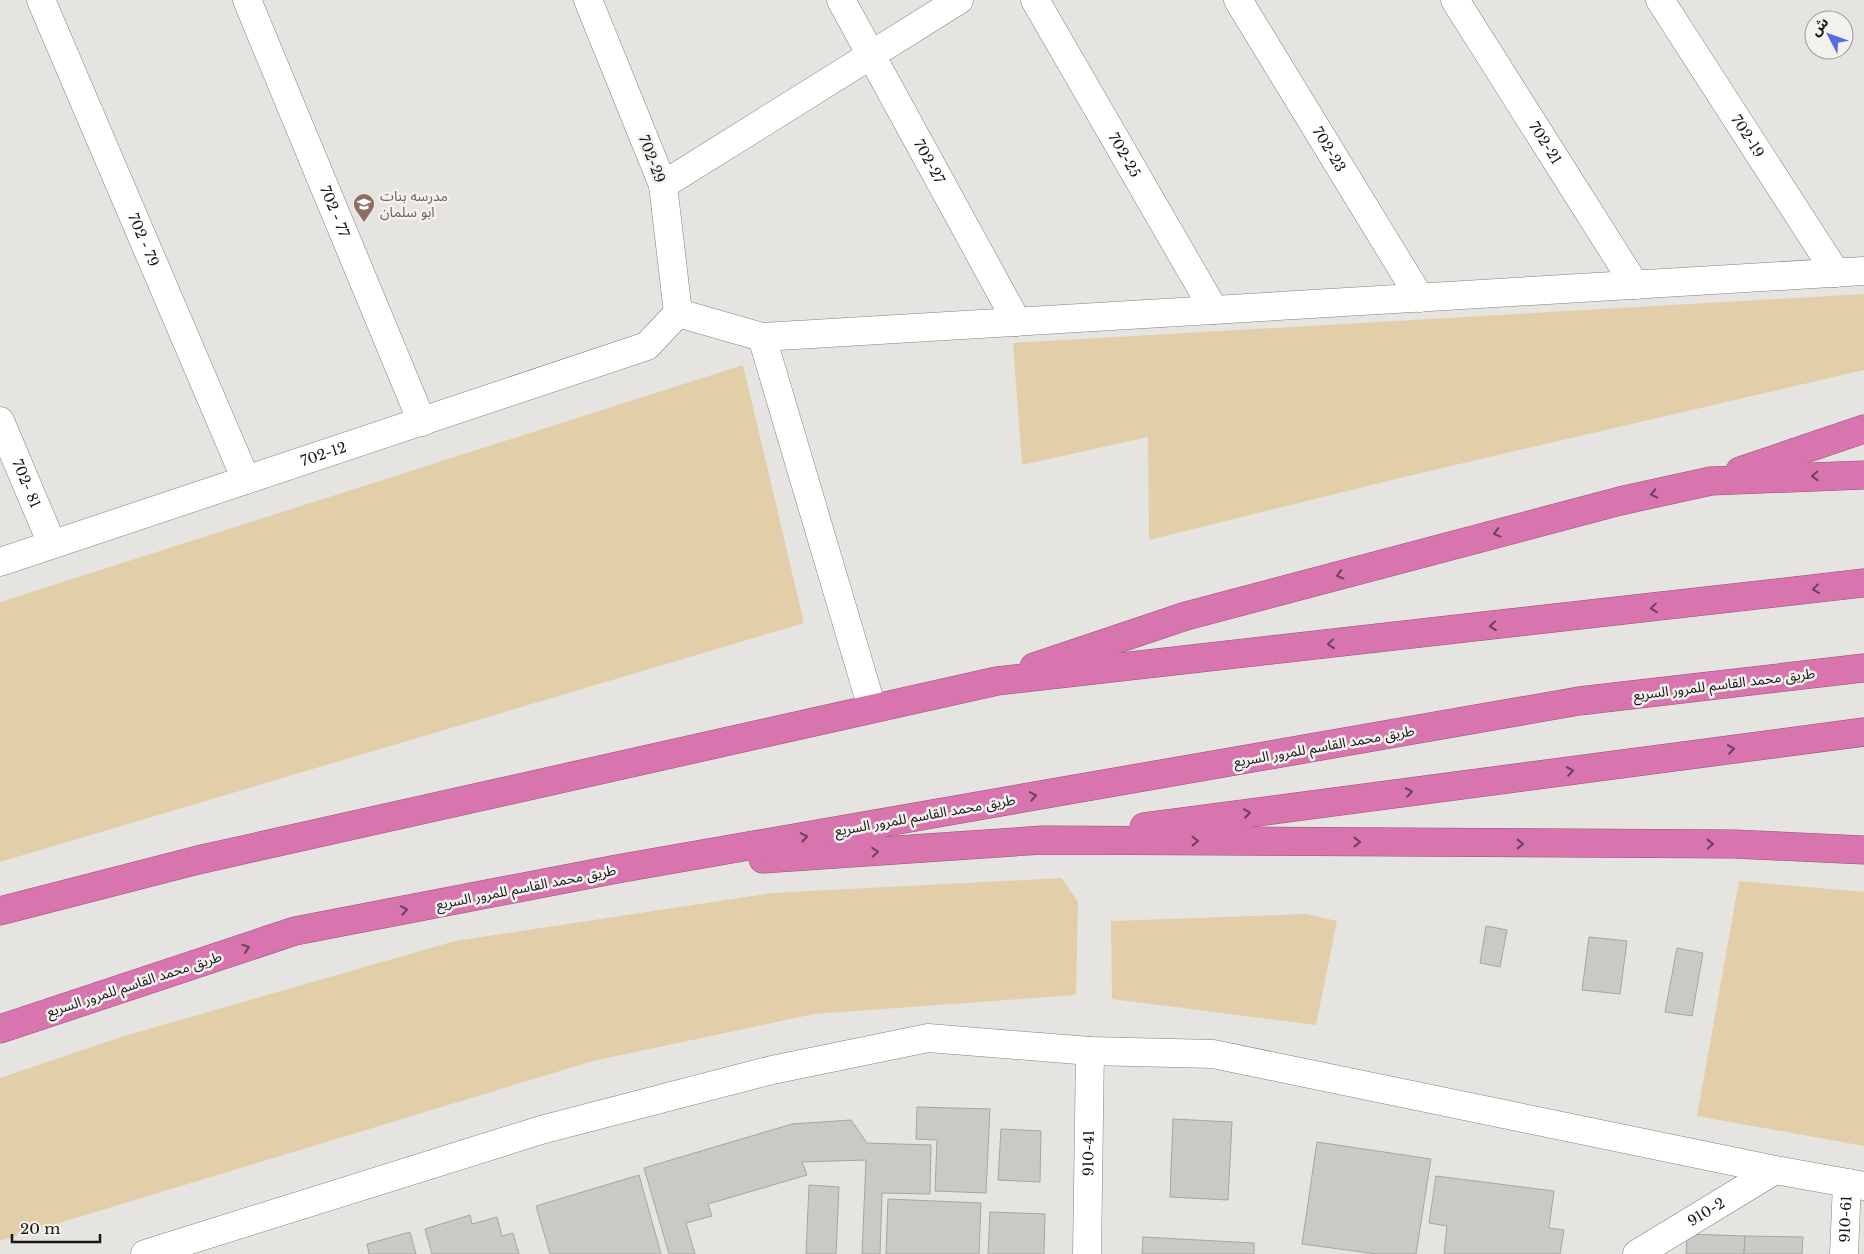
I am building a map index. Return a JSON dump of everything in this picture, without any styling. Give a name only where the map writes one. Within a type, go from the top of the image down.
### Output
[{"type":"highway","points":[[997,681],[1059,657],[1186,616],[1522,526],[1711,481],[1864,429]]},
{"type":"highway","points":[[1711,481],[1864,475]]},
{"type":"highway","points":[[0,911],[207,858],[997,681],[1864,583]]},
{"type":"highway","name":"طريق محمد القاسم للمرور السريع","points":[[0,1029],[295,931],[617,869],[1579,701],[1864,668]]},
{"type":"highway","points":[[617,869],[1043,840],[1864,732]]},
{"type":"highway","points":[[1043,840],[1734,844],[1864,850]]},
{"type":"street","name":"702 - 79","points":[[41,0],[246,480]]},
{"type":"street","name":"702 - 77","points":[[247,0],[422,422]]},
{"type":"street","name":"702-29","points":[[588,0],[663,185],[678,313]]},
{"type":"street","name":"702-27","points":[[841,0],[873,55],[1017,322]]},
{"type":"street","points":[[663,185],[959,0]]},
{"type":"street","name":"702-25","points":[[1035,0],[1214,310]]},
{"type":"street","name":"702-23","points":[[1238,0],[1420,298]]},
{"type":"street","name":"702-21","points":[[1455,0],[1635,285]]},
{"type":"street","name":"702-19","points":[[1660,0],[1836,273]]},
{"type":"street","points":[[678,313],[762,338],[1864,271]]},
{"type":"street","name":"702-12","points":[[0,562],[647,346],[678,313]]},
{"type":"street","points":[[762,338],[872,708]]},
{"type":"street","name":"702- 81","points":[[0,421],[52,544]]},
{"type":"street","points":[[145,1254],[541,1130],[772,1070],[928,1038],[1090,1051],[1213,1054],[1856,1185]]},
{"type":"street","name":"910-41","points":[[1087,1254],[1090,1051]]},
{"type":"street","name":"910-2","points":[[1640,1253],[1775,1170]]},
{"type":"street","name":"910-61","points":[[1844,1254],[1856,1185]]},
{"type":"shaded area","points":[[1864,294],[1864,370],[1404,477],[1149,540],[1148,437],[1022,465],[1013,343]]},
{"type":"shaded area","points":[[743,365],[804,623],[0,862],[0,602]]},
{"type":"shaded area","points":[[1062,878],[1078,902],[1076,995],[814,1014],[593,1061],[0,1241],[0,1078],[121,1037],[455,941],[772,893]]},
{"type":"shaded area","points":[[1739,881],[1864,892],[1864,1146],[1697,1116]]},
{"type":"shaded area","points":[[1306,914],[1337,921],[1316,1025],[1112,999],[1111,921]]},
{"type":"building","points":[[1486,926],[1507,930],[1500,967],[1480,963]]},
{"type":"building","points":[[1589,937],[1627,941],[1620,994],[1582,990]]},
{"type":"building","points":[[1677,948],[1703,953],[1692,1016],[1665,1012]]},
{"type":"building","points":[[917,1107],[990,1109],[986,1193],[935,1191],[937,1140],[916,1139]]},
{"type":"building","points":[[1173,1119],[1232,1122],[1228,1200],[1170,1197]]},
{"type":"building","points":[[851,1120],[867,1143],[931,1145],[930,1194],[882,1193],[880,1254],[862,1254],[866,1160],[802,1162],[807,1175],[708,1204],[712,1216],[686,1223],[695,1254],[669,1254],[644,1168],[792,1124]]},
{"type":"building","points":[[1001,1129],[1041,1131],[1040,1182],[998,1180]]},
{"type":"building","points":[[1317,1142],[1431,1159],[1416,1254],[1377,1254],[1302,1244]]},
{"type":"building","points":[[639,1175],[661,1254],[550,1254],[536,1206]]},
{"type":"building","points":[[1436,1176],[1554,1191],[1549,1228],[1564,1230],[1560,1254],[1444,1254],[1447,1226],[1429,1223]]},
{"type":"building","points":[[809,1185],[839,1187],[836,1254],[806,1254]]},
{"type":"building","points":[[888,1199],[981,1203],[979,1254],[886,1254]]},
{"type":"building","points":[[990,1212],[1045,1214],[1044,1254],[988,1254]]},
{"type":"building","points":[[470,1215],[472,1224],[497,1217],[502,1236],[513,1233],[519,1254],[432,1254],[425,1229]]},
{"type":"building","points":[[410,1232],[416,1254],[369,1254],[367,1244]]},
{"type":"building","points":[[1687,1234],[1745,1236],[1744,1254],[1686,1254]]},
{"type":"building","points":[[1745,1236],[1803,1237],[1802,1254],[1744,1254]]},
{"type":"building","points":[[1143,1237],[1254,1243],[1254,1254],[1142,1254]]},
{"type":"place","name":"مدرسه بنات ابو سلمان","points":[[364,223]]}]
